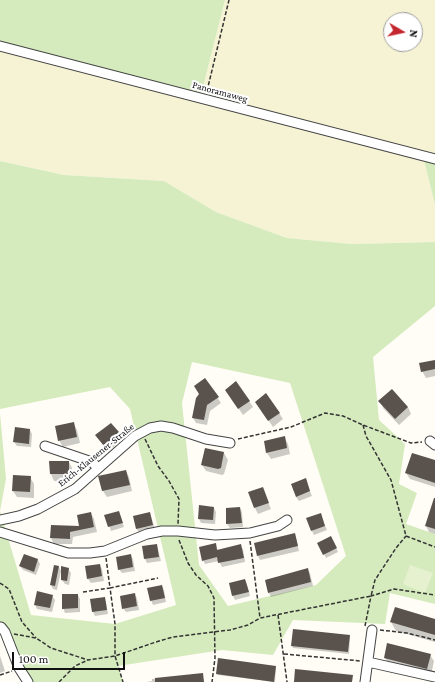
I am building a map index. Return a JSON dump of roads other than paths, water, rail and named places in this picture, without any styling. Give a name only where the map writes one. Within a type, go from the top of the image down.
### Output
[{"type":"street","name":"Panoramaweg","points":[[0,46],[435,159]]},
{"type":"street","name":"Erich-Klausener-Straße","points":[[0,520],[32,511],[75,489],[135,436],[150,428],[161,426],[173,428],[206,439],[230,443]]},
{"type":"street","points":[[45,446],[92,462],[98,468]]},
{"type":"street","points":[[0,532],[68,553],[90,553],[105,551],[147,534],[162,531],[178,531],[215,535],[250,533],[278,526],[287,520]]},
{"type":"street","points":[[2,630],[19,668],[28,682]]},
{"type":"street","points":[[366,682],[372,630]]},
{"type":"street","points":[[368,662],[435,677]]}]
